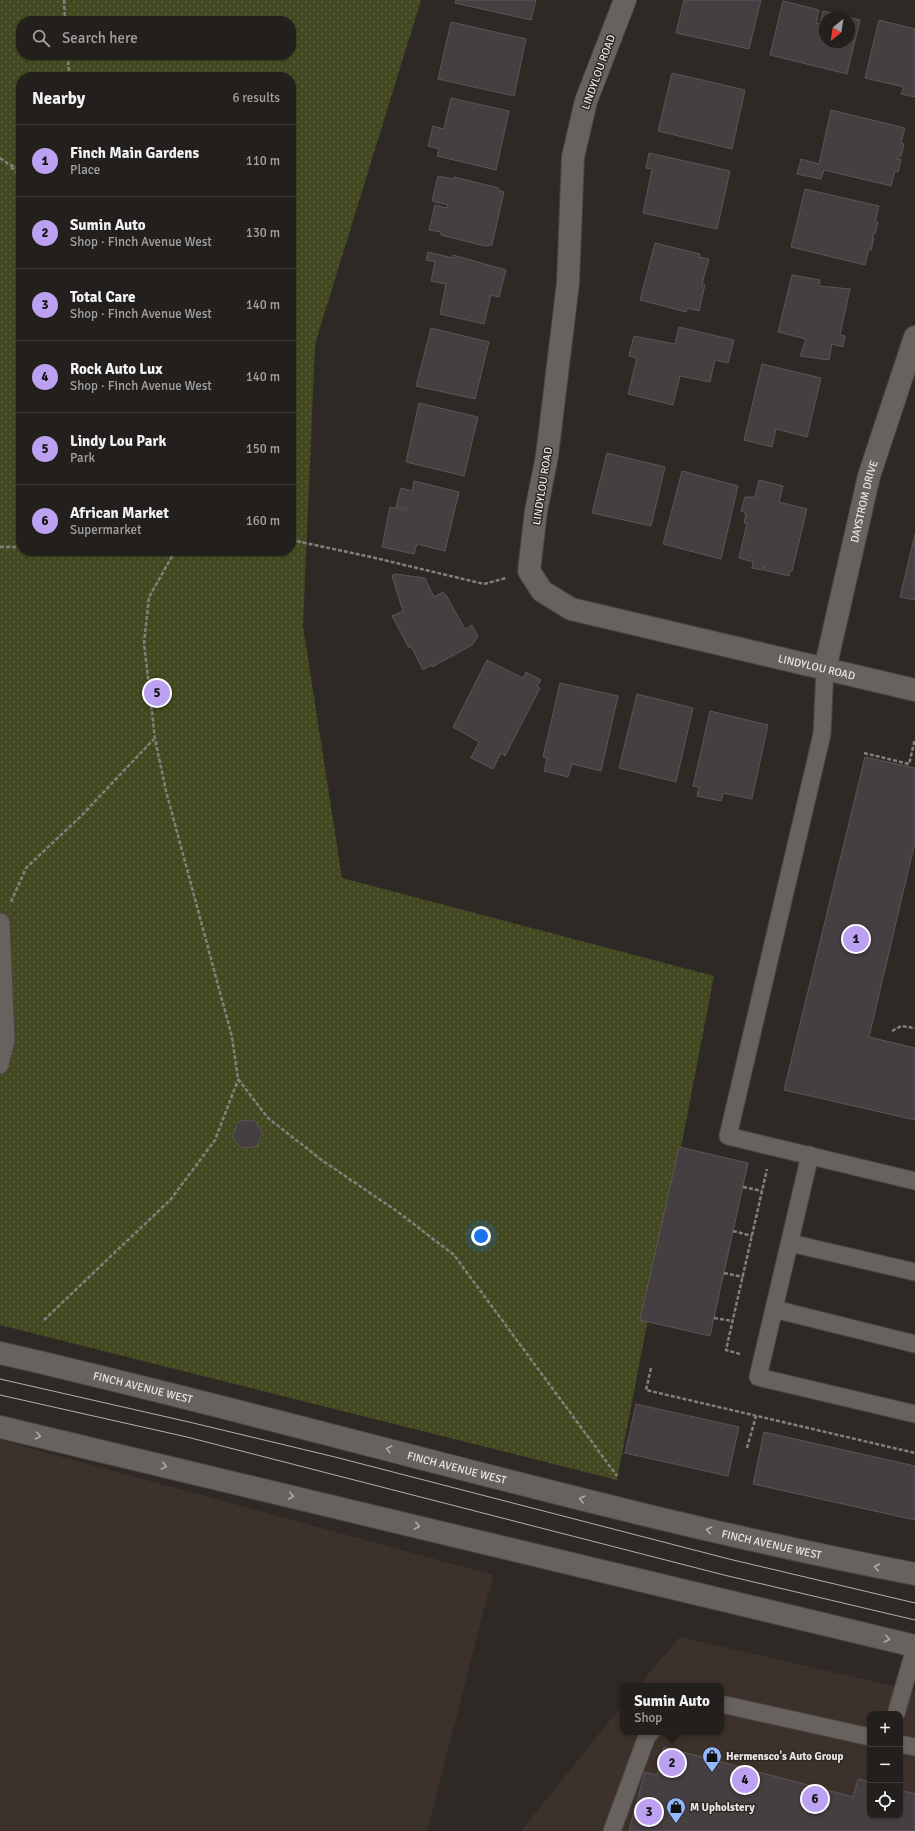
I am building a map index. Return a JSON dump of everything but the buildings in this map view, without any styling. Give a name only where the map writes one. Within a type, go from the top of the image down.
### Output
[{"type":"main road","name":"LINDYLOU ROAD","points":[[625,0],[586,101],[573,157],[568,283],[547,456],[536,511],[530,571],[542,591],[571,610],[915,690]]},
{"type":"main road","name":"DAYSTROM DRIVE","points":[[825,669],[869,476],[915,337]]},
{"type":"main road","name":"FINCH AVENUE WEST","points":[[0,1353],[163,1391],[660,1519],[915,1574]]},
{"type":"main road","points":[[0,1427],[915,1646]]},
{"type":"lane","points":[[825,669],[822,734],[728,1136],[915,1181]]},
{"type":"lane","points":[[0,1065],[3,1038],[1,922]]},
{"type":"lane","points":[[810,1155],[758,1377],[915,1414]]},
{"type":"lane","points":[[790,1243],[915,1272]]},
{"type":"lane","points":[[774,1309],[915,1344]]},
{"type":"lane","points":[[897,1711],[915,1646]]},
{"type":"lane","points":[[724,1705],[867,1736]]},
{"type":"lane","points":[[612,1831],[648,1735]]},
{"type":"lane","points":[[903,1745],[915,1747]]},
{"type":"path","points":[[64,0],[65,16]]},
{"type":"path","points":[[68,60],[69,72]]},
{"type":"path","points":[[0,158],[16,171]]},
{"type":"path","points":[[10,165],[16,167]]},
{"type":"path","points":[[296,541],[484,584],[530,571]]},
{"type":"path","points":[[0,547],[16,547]]},
{"type":"path","points":[[44,1320],[171,1199],[215,1140],[238,1080],[232,1037],[166,791],[154,739],[144,643],[149,597],[172,556]]},
{"type":"path","points":[[1,922],[26,868],[81,816],[154,739]]},
{"type":"path","points":[[864,753],[909,764],[915,739]]},
{"type":"path","points":[[892,1031],[901,1026],[915,1028]]},
{"type":"path","points":[[238,1080],[268,1118],[322,1161],[408,1219],[454,1255],[617,1476]]},
{"type":"path","points":[[762,1360],[726,1350],[772,1146]]},
{"type":"path","points":[[743,1187],[762,1191]]},
{"type":"path","points":[[733,1231],[752,1236]]},
{"type":"path","points":[[724,1273],[743,1277]]},
{"type":"path","points":[[714,1318],[733,1322]]},
{"type":"path","points":[[651,1368],[646,1390],[915,1453]]},
{"type":"path","points":[[747,1448],[756,1416]]},
{"type":"shaded area","points":[[0,1440],[493,1575],[427,1831],[0,1831]]},
{"type":"shaded area","points":[[680,1637],[915,1691],[915,1831],[521,1831],[620,1708],[620,1735],[724,1735],[724,1683],[641,1683]]},
{"type":"green space","points":[[0,0],[421,0],[315,344],[303,626],[342,878],[714,976],[617,1480],[0,1325]]},
{"type":"tram line","points":[[0,1379],[335,1457],[729,1559],[915,1603]]},
{"type":"tram line","points":[[0,1395],[187,1437],[724,1575],[915,1620]]},
{"type":"place","name":"Lindy Lou Park","points":[[157,693]]},
{"type":"place","name":"Finch Main Gardens","points":[[856,939]]},
{"type":"place","name":"Sumin Auto","points":[[672,1763]]},
{"type":"place","name":"Hermensco's Auto Group","points":[[712,1773]]},
{"type":"place","name":"Rock Auto Lux","points":[[745,1780]]},
{"type":"place","name":"African Market","points":[[815,1799]]},
{"type":"place","name":"Total Care","points":[[649,1812]]},
{"type":"place","name":"M Upholstery","points":[[676,1824]]}]
